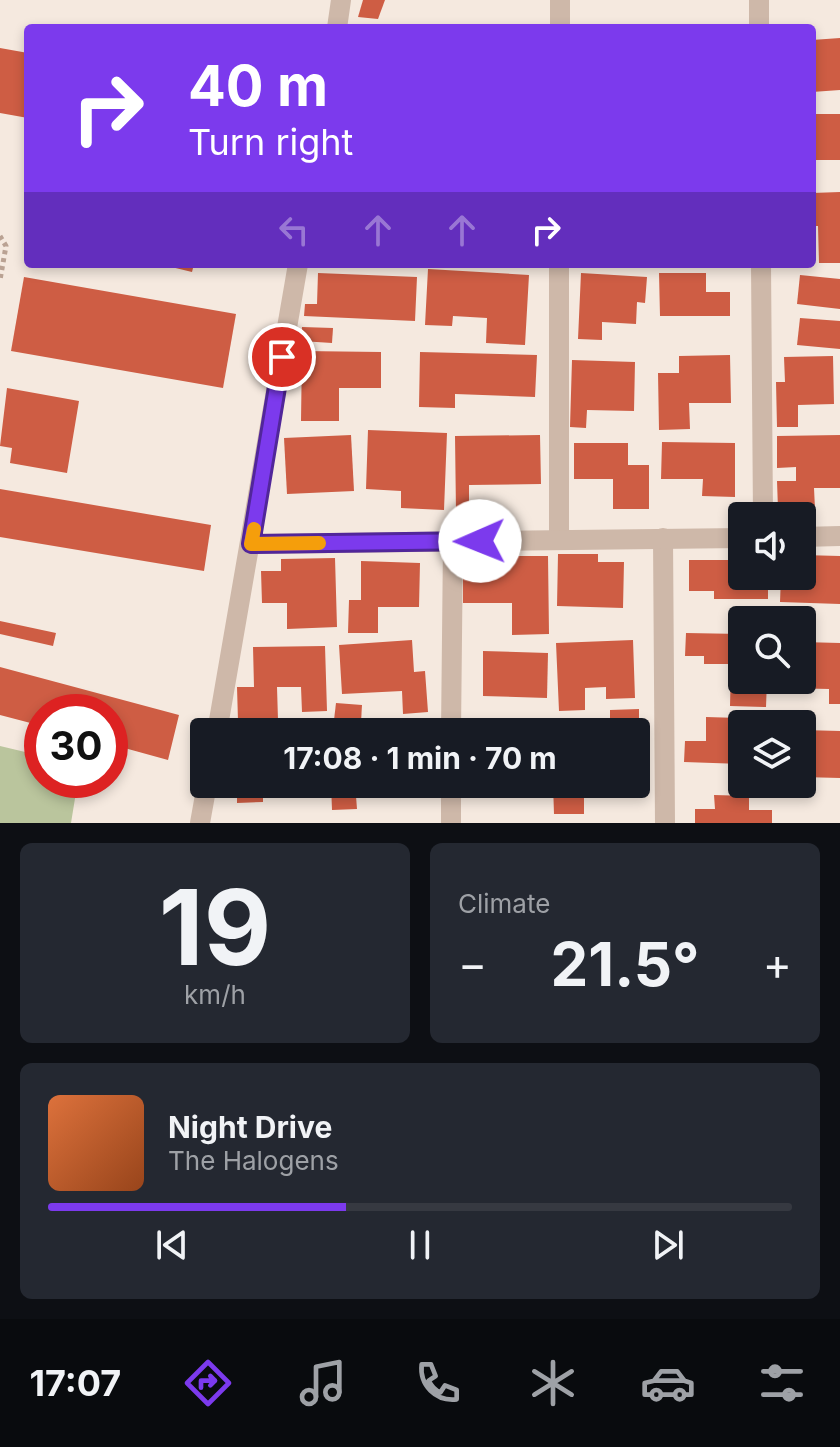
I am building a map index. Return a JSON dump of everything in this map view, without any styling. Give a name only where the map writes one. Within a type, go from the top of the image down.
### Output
[{"type":"street","points":[[338,24],[341,0]]},
{"type":"street","points":[[560,0],[560,24]]},
{"type":"street","points":[[759,0],[759,24]]},
{"type":"street","points":[[220,718],[297,268]]},
{"type":"street","points":[[559,268],[559,540]]},
{"type":"street","points":[[761,268],[763,502]]},
{"type":"street","points":[[816,537],[840,536]]},
{"type":"street","points":[[663,538],[665,823]]},
{"type":"street","points":[[251,544],[728,538]]},
{"type":"street","points":[[451,718],[453,542]]},
{"type":"street","points":[[200,823],[204,798]]},
{"type":"street","points":[[451,798],[451,823]]},
{"type":"path","points":[[0,236],[6,246],[0,280]]},
{"type":"green space","points":[[0,746],[24,752],[24,798],[75,798],[71,823],[0,823]]},
{"type":"building","points":[[363,0],[385,0],[378,19],[358,17]]},
{"type":"building","points":[[840,38],[840,90],[816,92],[816,40]]},
{"type":"building","points":[[0,48],[24,52],[24,117],[0,113]]},
{"type":"building","points":[[816,114],[840,114],[840,160],[816,160]]},
{"type":"building","points":[[840,192],[840,263],[819,263],[816,193]]},
{"type":"building","points":[[428,269],[529,275],[525,345],[486,343],[487,318],[453,316],[452,326],[425,325]]},
{"type":"building","points":[[318,273],[417,277],[415,321],[304,316],[305,304],[317,304]]},
{"type":"building","points":[[581,273],[647,277],[645,303],[637,302],[636,324],[602,322],[602,340],[578,339]]},
{"type":"building","points":[[659,273],[706,273],[706,292],[730,292],[730,316],[660,316]]},
{"type":"building","points":[[800,275],[840,279],[840,309],[797,304]]},
{"type":"building","points":[[24,277],[236,314],[223,388],[11,351]]},
{"type":"building","points":[[800,318],[840,321],[840,349],[797,345]]},
{"type":"building","points":[[302,327],[333,328],[332,343],[301,341]]},
{"type":"building","points":[[302,351],[381,352],[381,388],[339,388],[339,421],[301,421]]},
{"type":"building","points":[[420,352],[537,355],[535,397],[455,394],[455,408],[419,407]]},
{"type":"building","points":[[730,355],[731,403],[689,403],[690,429],[659,430],[658,373],[679,373],[679,356]]},
{"type":"building","points":[[833,356],[834,404],[798,405],[798,427],[777,427],[776,382],[785,382],[784,357]]},
{"type":"building","points":[[572,360],[635,362],[634,411],[587,410],[586,428],[570,427]]},
{"type":"building","points":[[7,388],[79,401],[67,473],[10,463],[12,448],[0,446]]},
{"type":"building","points":[[368,430],[447,433],[444,510],[401,508],[401,491],[366,489]]},
{"type":"building","points":[[351,435],[354,491],[287,494],[284,438]]},
{"type":"building","points":[[540,435],[541,484],[469,485],[469,511],[456,512],[455,436]]},
{"type":"building","points":[[840,435],[840,488],[814,488],[815,502],[778,502],[777,481],[796,481],[796,467],[777,468],[777,436]]},
{"type":"building","points":[[662,442],[735,443],[735,497],[702,496],[703,479],[661,479]]},
{"type":"building","points":[[574,443],[628,443],[628,465],[649,465],[649,509],[613,509],[613,479],[574,479]]},
{"type":"building","points":[[0,489],[211,525],[204,571],[0,537]]},
{"type":"building","points":[[558,554],[598,554],[598,562],[624,562],[623,608],[557,606]]},
{"type":"building","points":[[816,555],[840,556],[840,604],[780,602],[780,590],[816,590]]},
{"type":"building","points":[[484,556],[548,556],[549,634],[512,635],[512,603],[463,603],[463,567],[484,567]]},
{"type":"building","points":[[335,558],[337,627],[287,629],[287,603],[262,603],[261,571],[281,571],[281,559]]},
{"type":"building","points":[[689,560],[728,560],[728,590],[768,590],[768,599],[714,599],[714,591],[689,591]]},
{"type":"building","points":[[361,561],[420,563],[419,607],[378,607],[378,633],[348,633],[349,600],[361,600]]},
{"type":"building","points":[[0,621],[56,633],[53,646],[0,634]]},
{"type":"building","points":[[686,633],[728,634],[728,664],[704,664],[704,656],[685,656]]},
{"type":"building","points":[[412,640],[414,672],[425,671],[428,712],[403,714],[402,691],[342,694],[339,645]]},
{"type":"building","points":[[633,640],[635,698],[606,699],[606,687],[585,688],[585,710],[559,711],[556,643]]},
{"type":"building","points":[[816,642],[840,643],[840,704],[829,704],[829,689],[816,689]]},
{"type":"building","points":[[325,646],[327,711],[302,712],[301,687],[277,687],[278,718],[238,718],[237,687],[254,687],[253,647]]},
{"type":"building","points":[[483,651],[548,653],[547,698],[483,696]]},
{"type":"building","points":[[0,667],[101,694],[24,694],[24,721],[0,715]]},
{"type":"building","points":[[730,694],[766,694],[766,707],[730,706]]},
{"type":"building","points":[[128,701],[179,715],[168,760],[128,749]]},
{"type":"building","points":[[336,703],[362,705],[361,718],[334,718]]},
{"type":"building","points":[[639,709],[639,718],[610,718],[610,710]]},
{"type":"building","points":[[706,717],[728,718],[728,764],[684,762],[685,741],[706,741]]},
{"type":"building","points":[[816,730],[840,731],[840,778],[816,777]]},
{"type":"building","points":[[714,795],[749,798],[749,810],[772,810],[772,823],[695,823],[695,809],[715,809]]},
{"type":"building","points":[[237,798],[263,798],[263,802],[237,803]]},
{"type":"building","points":[[332,798],[356,798],[357,809],[332,810]]},
{"type":"building","points":[[553,798],[584,798],[584,814],[554,814]]},
{"type":"slow traffic","points":[[254,529],[251,544],[319,543]]},
{"type":"route","points":[[282,357],[251,544],[480,541]]}]
